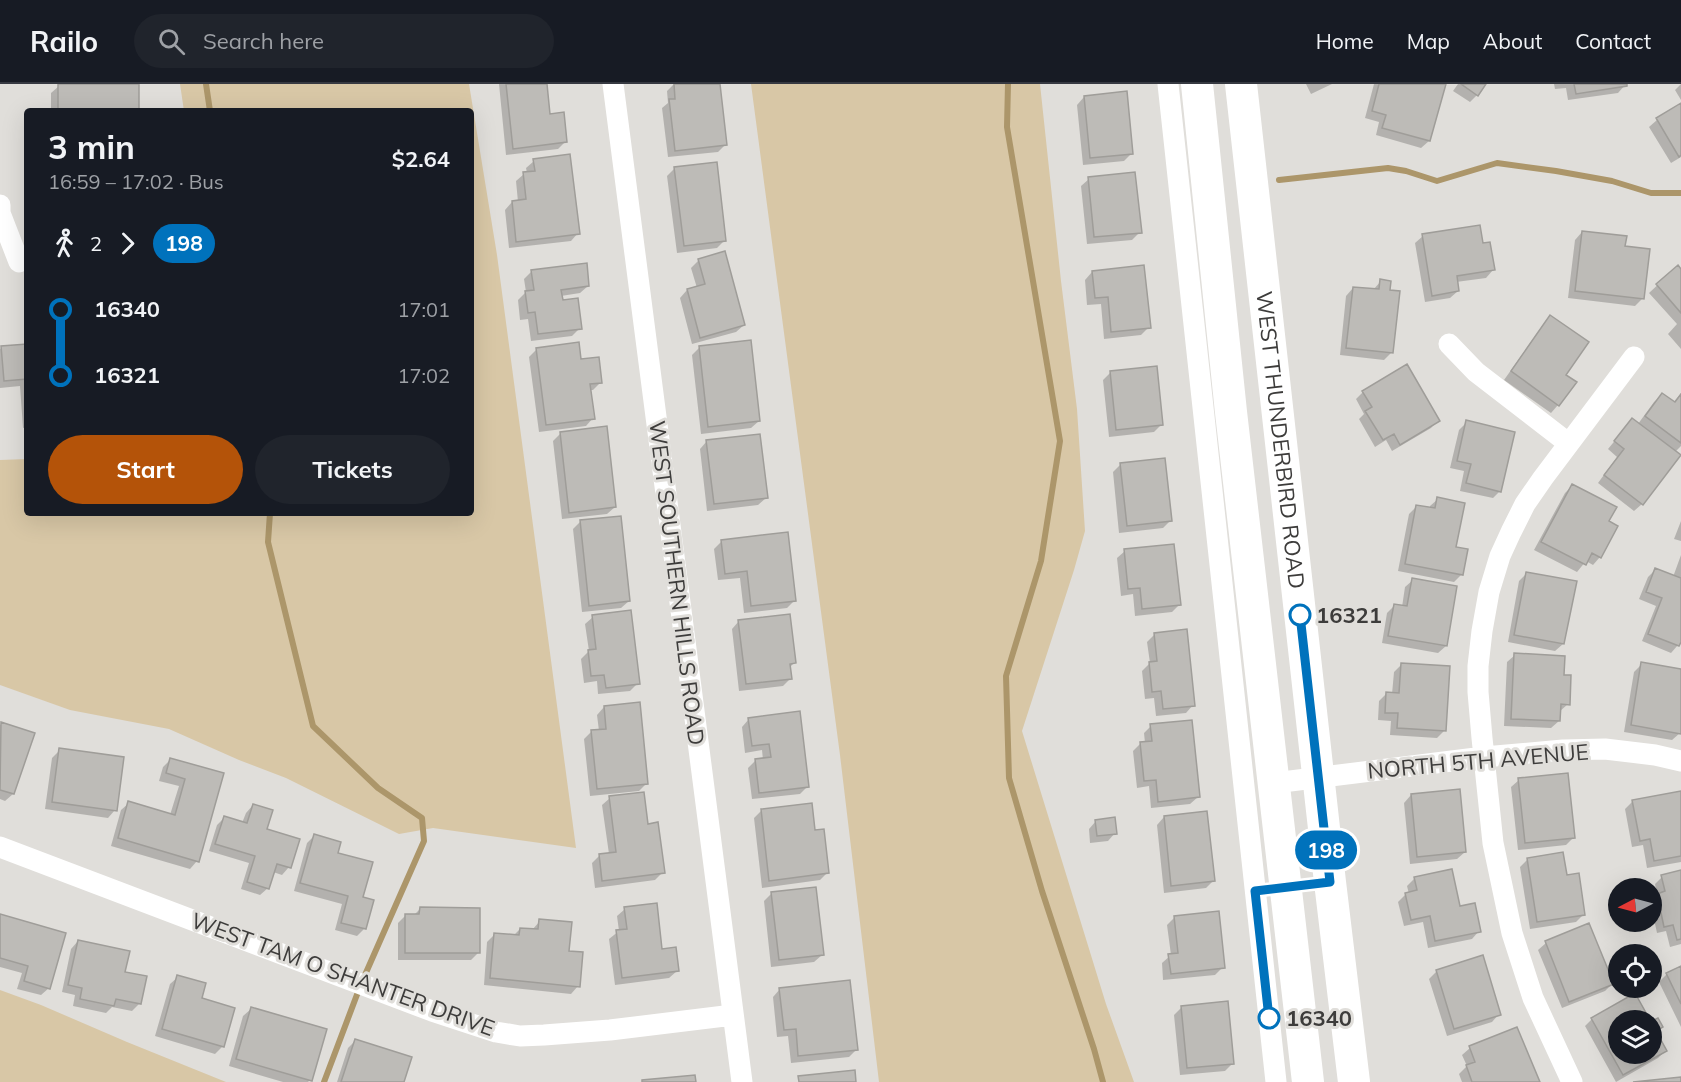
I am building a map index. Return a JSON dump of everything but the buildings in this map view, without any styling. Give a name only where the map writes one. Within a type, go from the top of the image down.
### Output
[{"type":"main road","name":"WEST THUNDERBIRD ROAD","points":[[1197,84],[1230,400],[1308,1082]]},
{"type":"main road","name":"WEST THUNDERBIRD ROAD","points":[[1241,84],[1354,1082]]},
{"type":"main road","points":[[1211,224],[1256,220]]},
{"type":"main road","points":[[1286,887],[1330,882]]},
{"type":"street","name":"WEST SOUTHERN HILLS ROAD","points":[[613,84],[742,1082]]},
{"type":"street","points":[[1168,84],[1276,1082]]},
{"type":"street","points":[[0,205],[0,213],[19,262]]},
{"type":"street","points":[[1449,344],[1476,372],[1568,443]]},
{"type":"street","points":[[1572,1082],[1533,998],[1512,933],[1493,843],[1478,692],[1478,666],[1489,592],[1500,556],[1526,504],[1568,443],[1634,357]]},
{"type":"street","name":"NORTH 5TH AVENUE","points":[[1274,783],[1484,757],[1563,750],[1605,749],[1655,755],[1681,761]]},
{"type":"street","name":"WEST TAM O SHANTER DRIVE","points":[[0,847],[411,1003],[496,1032],[520,1036],[544,1035],[610,1030],[733,1015]]},
{"type":"street","points":[[1255,891],[1286,887]]},
{"type":"shaded area","points":[[180,84],[469,84],[473,108],[184,108]]},
{"type":"shaded area","points":[[751,84],[1040,84],[1077,409],[1085,531],[1022,731],[1106,1004],[1134,1082],[879,1082],[840,755]]},
{"type":"shaded area","points":[[474,115],[497,255],[576,848],[433,828],[399,834],[286,778],[169,729],[70,710],[0,685],[0,460],[24,459],[24,516],[474,516]]},
{"type":"shaded area","points":[[0,990],[41,1005],[226,1082],[0,1082]]},
{"type":"waterway","points":[[206,84],[210,108]]},
{"type":"waterway","points":[[1008,84],[1007,127],[1060,441],[1041,561],[1006,676],[1009,778],[1042,891],[1103,1082]]},
{"type":"waterway","points":[[1279,180],[1388,168],[1437,181],[1497,163],[1612,181],[1651,193],[1681,193]]},
{"type":"waterway","points":[[270,516],[268,542],[313,726],[378,788],[422,818],[424,841],[361,984],[324,1082]]},
{"type":"bus line","name":"198","points":[[1269,1018],[1255,891],[1330,882],[1300,615]]},
{"type":"place","name":"16321","points":[[1300,615]]},
{"type":"place","name":"16340","points":[[1269,1018]]}]
